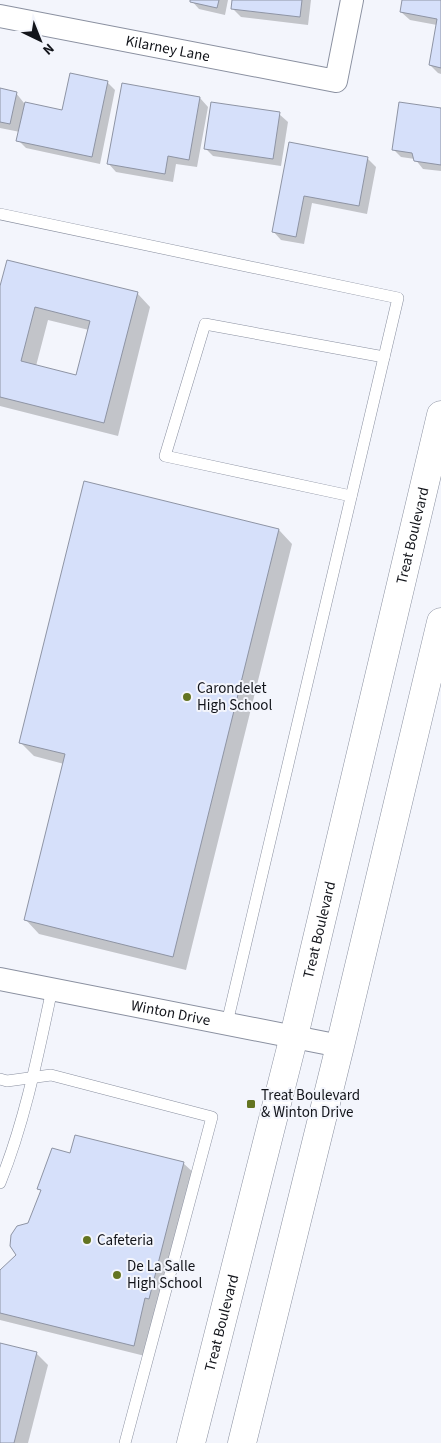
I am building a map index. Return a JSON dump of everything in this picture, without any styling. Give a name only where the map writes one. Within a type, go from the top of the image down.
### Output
[{"type":"main road","name":"Treat Boulevard","points":[[191,1443],[294,1036],[441,415]]},
{"type":"main road","points":[[242,1443],[340,1046],[441,622]]},
{"type":"street","name":"Kilarney Lane","points":[[0,16],[336,81],[352,0]]},
{"type":"street","name":"Winton Drive","points":[[0,979],[340,1046]]},
{"type":"lane","points":[[0,214],[398,298],[227,1023]]},
{"type":"lane","points":[[351,496],[165,456],[205,324],[384,357]]},
{"type":"lane","points":[[0,1183],[11,1155],[34,1078],[52,990]]},
{"type":"lane","points":[[0,1079],[7,1081],[51,1075],[212,1117],[125,1443]]},
{"type":"building","points":[[190,0],[219,0],[217,8],[190,2]]},
{"type":"building","points":[[232,0],[302,0],[300,17],[231,9]]},
{"type":"building","points":[[402,0],[441,0],[441,68],[429,65],[437,19],[400,12]]},
{"type":"building","points":[[70,73],[108,81],[92,157],[16,141],[25,102],[62,110]]},
{"type":"building","points":[[122,83],[200,97],[189,160],[168,156],[165,174],[107,164]]},
{"type":"building","points":[[0,88],[17,92],[10,124],[0,122]]},
{"type":"building","points":[[211,102],[280,112],[273,159],[204,149]]},
{"type":"building","points":[[399,102],[441,108],[441,165],[414,161],[412,153],[392,150]]},
{"type":"building","points":[[289,142],[368,157],[359,206],[304,196],[296,237],[272,232]]},
{"type":"building","points":[[7,260],[138,292],[104,423],[0,397],[0,286]],"holes":[[[35,307],[90,321],[76,375],[21,361]]]},
{"type":"building","points":[[84,481],[279,529],[173,957],[24,920],[65,754],[19,743]]},
{"type":"building","name":"Cafeteria","points":[[75,1135],[184,1162],[149,1299],[145,1298],[134,1346],[0,1313],[0,1270],[16,1255],[10,1246],[11,1235],[17,1226],[28,1223],[41,1190],[37,1189],[52,1148],[70,1153]]},
{"type":"building","points":[[0,1343],[37,1352],[14,1443],[0,1443]]},
{"type":"place","name":"Carondelet High School","points":[[187,697]]},
{"type":"place","name":"Treat Boulevard & Winton Drive","points":[[251,1104]]},
{"type":"place","name":"Cafeteria","points":[[87,1240]]},
{"type":"place","name":"De La Salle High School","points":[[117,1275]]}]
